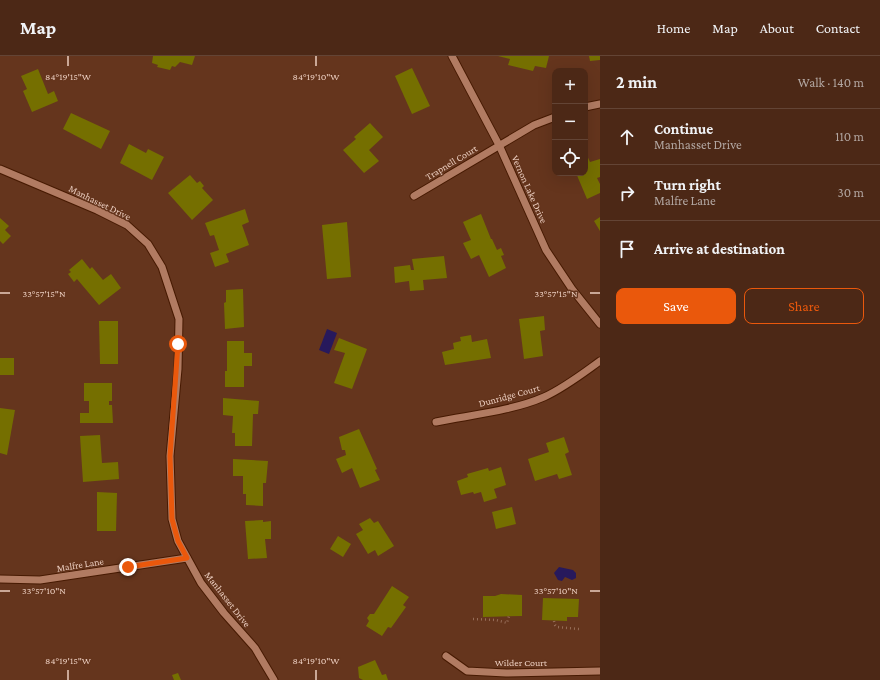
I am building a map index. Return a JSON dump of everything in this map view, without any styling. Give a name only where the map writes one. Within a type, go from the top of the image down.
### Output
[{"type":"street","name":"Vernon Lake Drive","points":[[452,56],[499,145],[546,250],[572,289],[600,324]]},
{"type":"street","points":[[588,106],[600,104]]},
{"type":"street","name":"Trapnell Court","points":[[414,196],[534,125],[552,118]]},
{"type":"street","name":"Manhasset Drive","points":[[0,169],[97,210],[127,225],[148,244],[162,267],[179,319],[178,369],[170,456],[172,519],[178,541],[201,583],[224,613],[255,648],[274,680]]},
{"type":"street","name":"Dunridge Court","points":[[436,422],[522,405],[543,398],[564,387],[600,361]]},
{"type":"street","name":"Malfre Lane","points":[[0,579],[40,580],[187,558]]},
{"type":"street","name":"Wilder Court","points":[[446,656],[467,671],[506,673],[600,671]]},
{"type":"path","points":[[474,620],[496,620],[507,623],[509,616]]},
{"type":"path","points":[[554,621],[555,626],[557,627],[579,629]]},
{"type":"shaded area","points":[[327,329],[337,333],[329,354],[319,350]]},
{"type":"shaded area","points":[[559,567],[573,570],[576,573],[576,578],[572,580],[565,577],[562,581],[558,580],[554,573]]},
{"type":"building","points":[[153,56],[195,56],[192,65],[180,62],[175,67],[172,66],[170,70],[157,67],[158,65],[152,63]]},
{"type":"building","points":[[498,56],[549,56],[546,68],[535,66],[533,71],[508,65],[510,59]]},
{"type":"building","points":[[589,56],[600,56],[600,60],[590,61]]},
{"type":"building","points":[[412,68],[430,106],[412,114],[395,76]]},
{"type":"building","points":[[38,69],[48,94],[54,91],[58,101],[32,112],[23,91],[27,89],[21,76]]},
{"type":"building","points":[[71,113],[110,131],[101,149],[63,129]]},
{"type":"building","points":[[370,123],[383,137],[369,150],[379,161],[364,173],[343,150],[356,139],[354,137]]},
{"type":"building","points":[[129,144],[146,153],[148,149],[164,157],[152,180],[120,163]]},
{"type":"building","points":[[588,158],[590,162],[600,159],[600,177],[597,178],[600,184],[600,193],[587,199],[577,176],[588,176]]},
{"type":"building","points":[[190,175],[197,183],[200,181],[204,186],[202,188],[213,200],[192,220],[168,193]]},
{"type":"building","points":[[245,209],[249,222],[242,225],[249,245],[226,254],[229,262],[215,267],[210,253],[219,250],[214,235],[210,236],[205,223]]},
{"type":"building","points":[[481,214],[497,250],[501,248],[504,255],[501,256],[506,268],[489,277],[479,255],[471,259],[463,243],[471,240],[463,222]]},
{"type":"building","points":[[600,217],[600,231],[594,221]]},
{"type":"building","points":[[0,218],[9,226],[5,230],[11,236],[3,244],[0,241]]},
{"type":"building","points":[[347,222],[351,277],[327,279],[322,225]]},
{"type":"building","points":[[444,256],[447,278],[423,280],[424,290],[410,291],[409,281],[395,283],[394,267],[410,265],[411,270],[414,270],[412,259]]},
{"type":"building","points":[[82,259],[90,269],[92,267],[103,280],[111,274],[121,288],[99,305],[77,279],[74,282],[68,274],[71,272],[69,270]]},
{"type":"building","points":[[243,289],[244,327],[225,329],[224,303],[226,302],[226,290]]},
{"type":"building","points":[[544,316],[545,330],[540,331],[543,356],[524,359],[519,319]]},
{"type":"building","points":[[99,321],[118,321],[118,364],[100,364]]},
{"type":"building","points":[[471,335],[472,342],[487,339],[491,358],[445,365],[442,352],[454,349],[453,343],[461,341],[460,337]]},
{"type":"building","points":[[339,338],[367,349],[352,389],[334,383],[345,353],[334,350]]},
{"type":"building","points":[[227,341],[244,341],[244,353],[252,353],[252,366],[244,366],[244,387],[225,387],[225,371],[227,371]]},
{"type":"building","points":[[0,358],[14,358],[14,375],[0,375]]},
{"type":"building","points":[[84,383],[112,383],[112,401],[109,401],[109,405],[112,405],[113,423],[80,423],[80,413],[89,413],[89,401],[84,401]]},
{"type":"building","points":[[223,398],[259,401],[258,414],[253,414],[252,446],[235,446],[235,433],[232,433],[233,416],[223,415]]},
{"type":"building","points":[[0,408],[15,410],[7,455],[0,453]]},
{"type":"building","points":[[359,429],[377,469],[375,470],[380,480],[360,488],[352,468],[342,473],[336,459],[346,455],[345,450],[342,450],[339,437]]},
{"type":"building","points":[[100,435],[102,463],[118,462],[119,479],[83,482],[80,436]]},
{"type":"building","points":[[564,437],[569,452],[565,454],[572,475],[559,479],[557,474],[535,481],[528,459],[549,452],[546,443]]},
{"type":"building","points":[[233,459],[268,461],[266,483],[263,483],[263,506],[246,505],[246,494],[243,494],[243,476],[233,476]]},
{"type":"building","points":[[501,467],[506,485],[494,489],[497,498],[484,502],[481,492],[461,495],[457,481],[468,477],[467,474],[488,468],[489,471]]},
{"type":"building","points":[[97,492],[117,493],[116,531],[97,531]]},
{"type":"building","points":[[512,507],[516,524],[496,529],[492,512]]},
{"type":"building","points":[[370,518],[374,523],[378,521],[394,546],[378,556],[375,550],[368,554],[356,534],[363,530],[359,524]]},
{"type":"building","points":[[263,520],[263,522],[271,521],[271,539],[265,539],[267,558],[248,559],[245,521]]},
{"type":"building","points":[[338,536],[351,544],[343,557],[330,549]]},
{"type":"building","points":[[392,586],[409,597],[403,605],[406,607],[391,628],[388,627],[382,636],[366,626],[369,621],[367,618],[370,614],[374,614]]},
{"type":"building","points":[[501,594],[522,595],[522,616],[483,617],[483,596],[495,596]]},
{"type":"building","points":[[543,598],[579,599],[578,617],[567,617],[567,621],[542,620]]},
{"type":"building","points":[[375,660],[382,675],[386,674],[388,680],[363,680],[359,678],[358,667]]},
{"type":"building","points":[[178,673],[181,680],[174,680],[172,675]]},
{"type":"route","points":[[128,567],[187,558],[178,541],[172,519],[170,456],[178,369],[178,344]]}]
